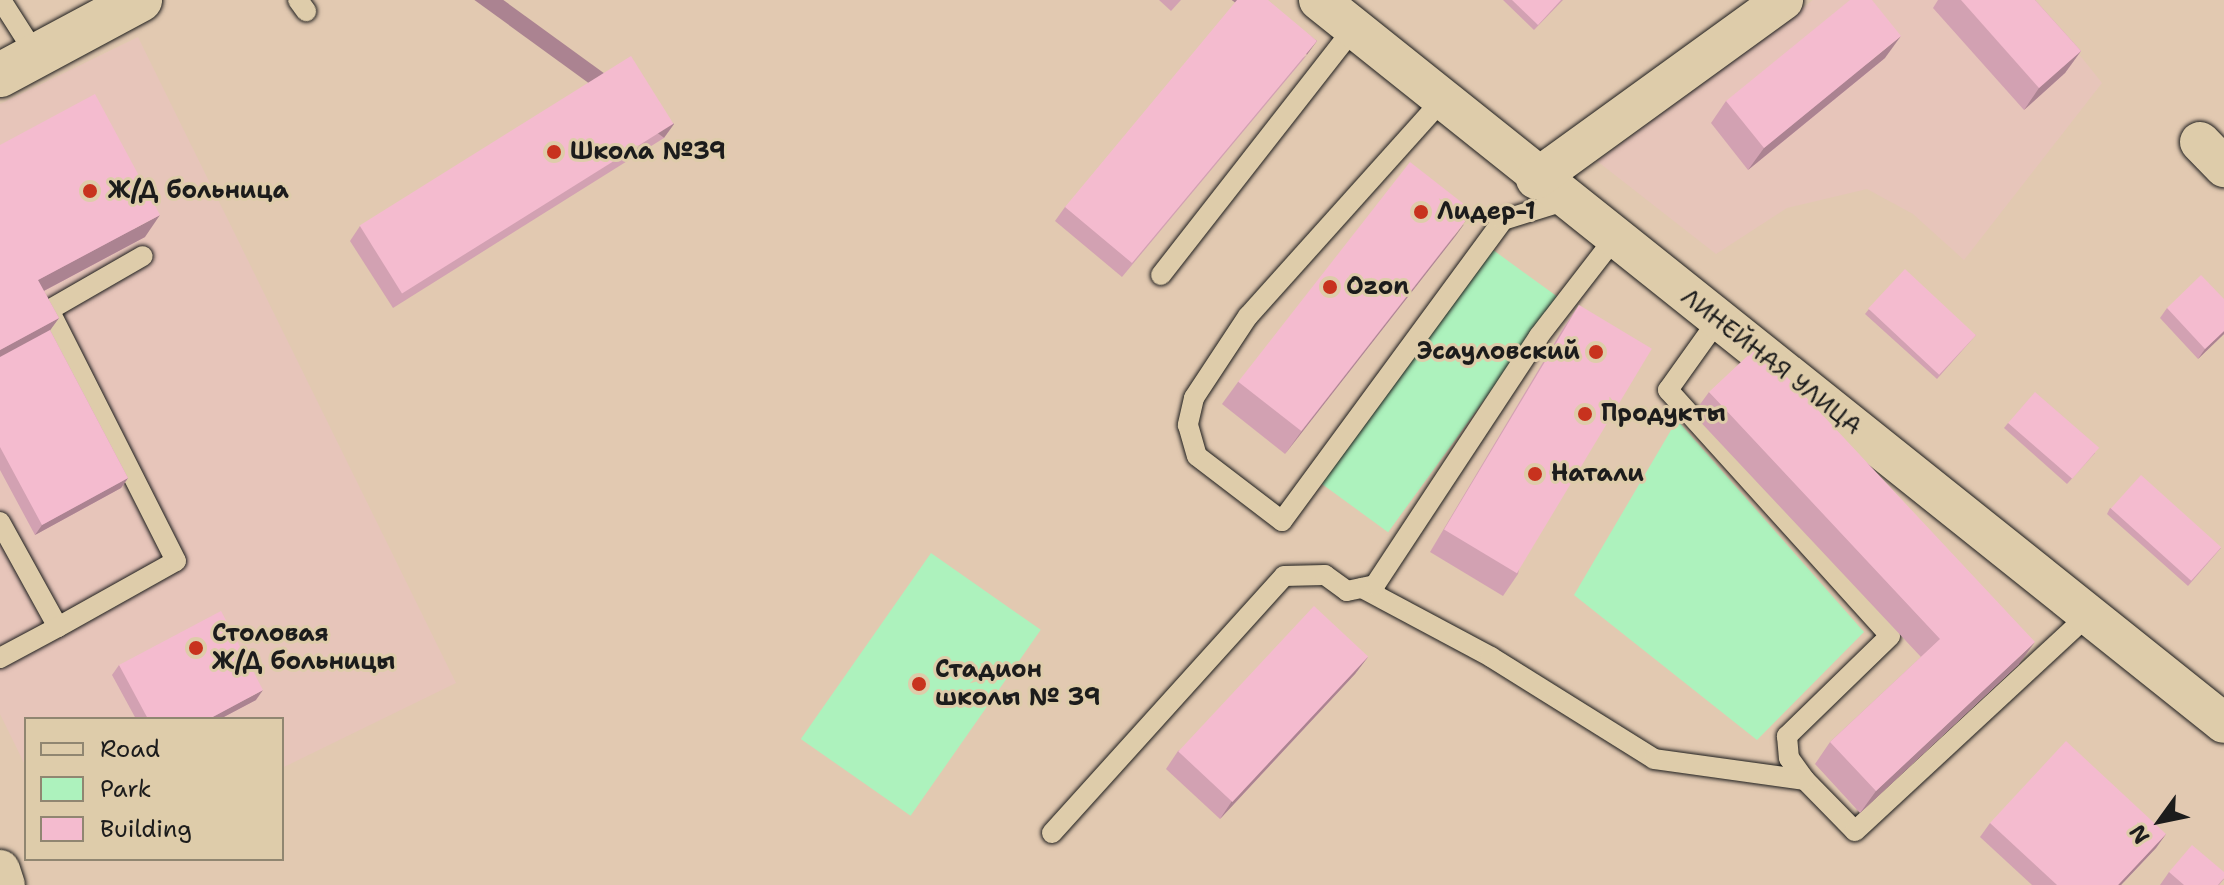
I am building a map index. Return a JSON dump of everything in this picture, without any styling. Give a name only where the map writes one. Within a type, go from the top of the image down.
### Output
[{"type":"street","points":[[19,66],[140,0]]},
{"type":"street","name":"ЛИНЕЙНАЯ УЛИЦА","points":[[1319,0],[1550,190],[2224,723]]},
{"type":"street","points":[[1550,190],[1783,0]]},
{"type":"street","points":[[0,870],[5,885]]},
{"type":"lane","points":[[1,0],[19,66]]},
{"type":"lane","points":[[1161,275],[1353,29]]},
{"type":"lane","points":[[1443,99],[1248,316],[1194,398],[1188,425],[1197,456],[1282,521],[1503,220],[1550,190]]},
{"type":"lane","points":[[1052,833],[1284,576],[1325,575],[1347,591],[1375,585],[1539,336],[1614,239]]},
{"type":"lane","points":[[0,658],[176,561],[49,310],[143,256]]},
{"type":"lane","points":[[1718,320],[1668,390],[1890,636],[1787,736],[1789,758],[1805,780],[1855,831],[2089,614]]},
{"type":"lane","points":[[0,522],[58,627]]},
{"type":"lane","points":[[1362,588],[1491,657],[1654,759],[1805,780]]},
{"type":"shaded area","points":[[1813,0],[2036,0],[2102,83],[1964,260],[1913,214],[1867,189],[1787,208],[1716,254],[1597,161]]},
{"type":"shaded area","points":[[138,37],[456,683],[284,767],[284,717],[24,717],[24,763],[0,714],[0,104]]},
{"type":"green space","points":[[1489,247],[1559,298],[1388,532],[1319,482]]},
{"type":"green space","points":[[1677,420],[1864,632],[1757,740],[1574,595]]},
{"type":"green space","name":"Стадион школы № 39","points":[[931,553],[1041,630],[911,816],[801,739]]},
{"type":"building","points":[[1237,0],[1268,0],[1317,41],[1132,263],[1065,207]]},
{"type":"building","points":[[1512,0],[1561,0],[1538,25]]},
{"type":"building","points":[[1850,0],[1872,0],[1901,36],[1764,148],[1726,101]]},
{"type":"building","points":[[1961,0],[2035,0],[2081,51],[2039,88]]},
{"type":"building","points":[[631,56],[673,124],[402,293],[360,226]]},
{"type":"building","points":[[95,94],[160,215],[38,280],[59,318],[0,350],[0,145]]},
{"type":"building","points":[[1410,162],[1473,211],[1301,431],[1238,382]]},
{"type":"building","points":[[1905,269],[1976,335],[1939,375],[1868,308]]},
{"type":"building","points":[[2201,275],[2224,299],[2224,331],[2205,349],[2167,308]]},
{"type":"building","points":[[1579,305],[1652,349],[1517,573],[1444,530]]},
{"type":"building","points":[[50,330],[128,478],[42,525],[0,447],[0,357]]},
{"type":"building","points":[[1758,346],[2035,642],[1876,791],[1830,742],[1940,639],[1709,392]]},
{"type":"building","points":[[2035,392],[2099,448],[2072,479],[2008,423]]},
{"type":"building","points":[[2141,475],[2221,547],[2191,581],[2111,508]]},
{"type":"building","points":[[1314,606],[1368,656],[1232,802],[1178,752]]},
{"type":"building","name":"Столовая Ж/Д больницы","points":[[221,611],[263,690],[213,717],[147,717],[119,665]]},
{"type":"building","points":[[2066,741],[2166,834],[2118,885],[2057,885],[1990,823]]},
{"type":"building","points":[[2192,845],[2224,872],[2224,878],[2218,885],[2184,885],[2169,872]]},
{"type":"place","name":"Школа №39","points":[[554,152]]},
{"type":"place","name":"Ж/Д больница","points":[[90,191]]},
{"type":"place","name":"Лидер-1","points":[[1421,212]]},
{"type":"place","name":"Ozon","points":[[1330,287]]},
{"type":"place","name":"Эсауловский","points":[[1596,352]]},
{"type":"place","name":"Продукты","points":[[1585,414]]},
{"type":"place","name":"Натали","points":[[1535,474]]},
{"type":"place","name":"Столовая Ж/Д больницы","points":[[196,648]]},
{"type":"place","name":"Стадион школы № 39","points":[[919,684]]}]
